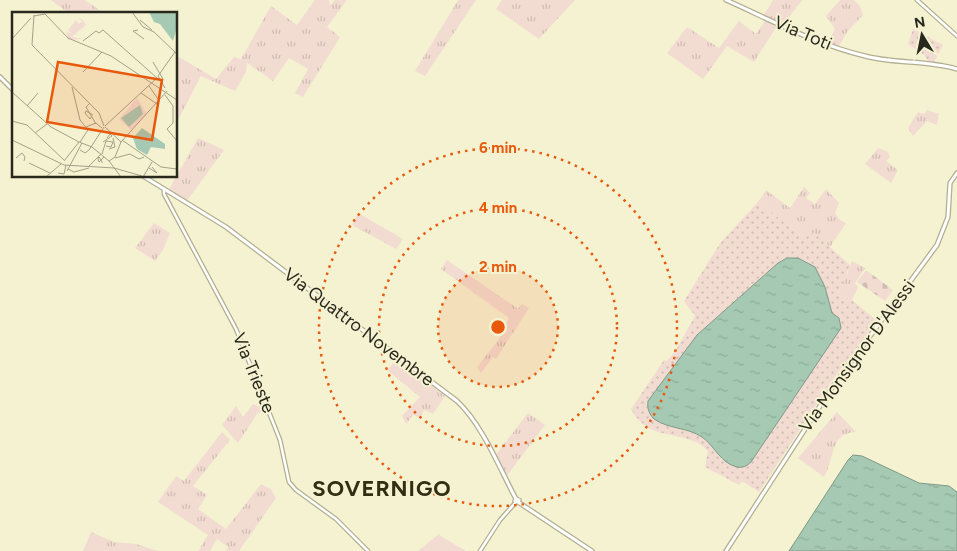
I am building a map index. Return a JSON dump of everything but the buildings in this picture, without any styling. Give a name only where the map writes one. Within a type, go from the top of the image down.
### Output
[{"type":"main road","name":"Via Toti","points":[[726,0],[828,45],[853,53],[875,58],[957,68]]},
{"type":"main road","points":[[0,78],[12,89]]},
{"type":"main road","name":"Via Monsignor D'Alessi","points":[[726,551],[836,381],[937,245],[948,217],[950,183],[957,173]]},
{"type":"main road","points":[[146,178],[164,189]]},
{"type":"main road","name":"Via Quattro Novembre","points":[[164,189],[226,227],[461,405],[478,428],[517,501],[592,551]]},
{"type":"street","points":[[917,0],[957,36]]},
{"type":"street","name":"Via Trieste","points":[[164,189],[236,329],[280,440],[289,482],[296,490],[336,519],[368,551]]},
{"type":"street","points":[[168,200],[169,192]]},
{"type":"street","points":[[480,551],[500,520],[517,501]]},
{"type":"green space","points":[[51,0],[85,0],[102,12],[66,12]]},
{"type":"green space","points":[[315,0],[329,0],[330,5],[335,0],[347,0],[327,27],[340,37],[303,97],[295,93],[308,69],[289,58],[273,81],[247,63],[246,72],[235,91],[201,76],[178,120],[179,57],[216,79],[234,57],[241,59],[271,6],[297,25]]},
{"type":"green space","points":[[458,0],[476,0],[425,76],[415,71]]},
{"type":"green space","points":[[502,0],[575,0],[539,39],[496,9]]},
{"type":"green space","points":[[773,0],[802,0],[784,24],[764,15]]},
{"type":"green space","points":[[840,0],[854,0],[860,6],[863,15],[847,32],[839,46],[828,42],[835,29],[826,16]]},
{"type":"green space","points":[[739,21],[756,34],[765,21],[777,26],[754,62],[727,46],[703,79],[667,53],[687,27],[719,48]]},
{"type":"green space","points":[[913,29],[943,45],[934,62],[928,61],[924,55],[908,44]]},
{"type":"green space","points":[[927,110],[939,114],[937,125],[927,121],[913,136],[908,128],[918,112],[924,114]]},
{"type":"green space","points":[[198,138],[224,150],[186,202],[168,191],[175,178],[178,178],[178,173]]},
{"type":"green space","points":[[878,148],[888,152],[890,157],[886,161],[898,170],[891,183],[865,164]]},
{"type":"green space","points":[[804,187],[810,193],[806,198],[815,204],[826,189],[839,203],[835,213],[840,220],[846,223],[830,247],[813,232],[803,237],[758,202],[766,190],[790,208]]},
{"type":"green space","points":[[758,202],[803,237],[813,232],[850,265],[838,295],[852,300],[877,321],[831,382],[759,492],[742,481],[739,485],[705,467],[708,451],[702,446],[644,425],[631,409],[664,360],[667,361],[676,350],[695,316],[684,301],[721,242]],"holes":[[[787,258],[798,258],[807,262],[819,275],[824,284],[832,313],[839,318],[841,328],[751,462],[743,467],[722,460],[711,445],[699,435],[655,419],[648,410],[648,401],[697,335],[780,261]]]},
{"type":"green space","points":[[358,213],[403,239],[396,249],[352,225]]},
{"type":"green space","points":[[154,223],[170,233],[163,250],[155,261],[135,248]]},
{"type":"green space","points":[[447,260],[518,309],[522,304],[529,308],[496,359],[493,357],[481,373],[477,367],[499,339],[509,318],[441,269]]},
{"type":"green space","points":[[852,261],[865,268],[855,283],[858,287],[852,300],[838,295]]},
{"type":"green space","points":[[866,270],[893,290],[885,301],[857,282]]},
{"type":"green space","points":[[397,359],[445,396],[433,414],[424,410],[420,418],[413,415],[406,424],[402,416],[420,397],[387,370]]},
{"type":"green space","points":[[253,404],[266,409],[257,414],[238,443],[222,425],[236,406],[243,417]]},
{"type":"green space","points":[[837,412],[856,432],[847,433],[837,442],[824,477],[798,458]]},
{"type":"green space","points":[[528,413],[545,425],[506,477],[494,457]]},
{"type":"green space","points":[[222,432],[230,440],[193,486],[207,495],[198,509],[226,529],[261,484],[271,489],[276,498],[239,551],[226,551],[228,547],[217,539],[210,551],[198,551],[208,535],[158,502],[176,476],[184,481]]},
{"type":"green space","points":[[91,532],[114,542],[136,544],[158,551],[83,551]]},
{"type":"green space","points":[[439,534],[442,537],[466,551],[418,551]]},
{"type":"water","points":[[787,258],[798,258],[815,267],[825,287],[832,313],[839,318],[841,328],[751,462],[748,465],[737,467],[726,462],[702,437],[690,431],[665,425],[654,419],[649,411],[648,401],[697,335],[778,263]]},
{"type":"water","points":[[853,455],[862,456],[919,483],[949,486],[957,492],[957,551],[789,551]]},
{"type":"district","name":"SOVERNIGO","points":[[382,488]]}]
